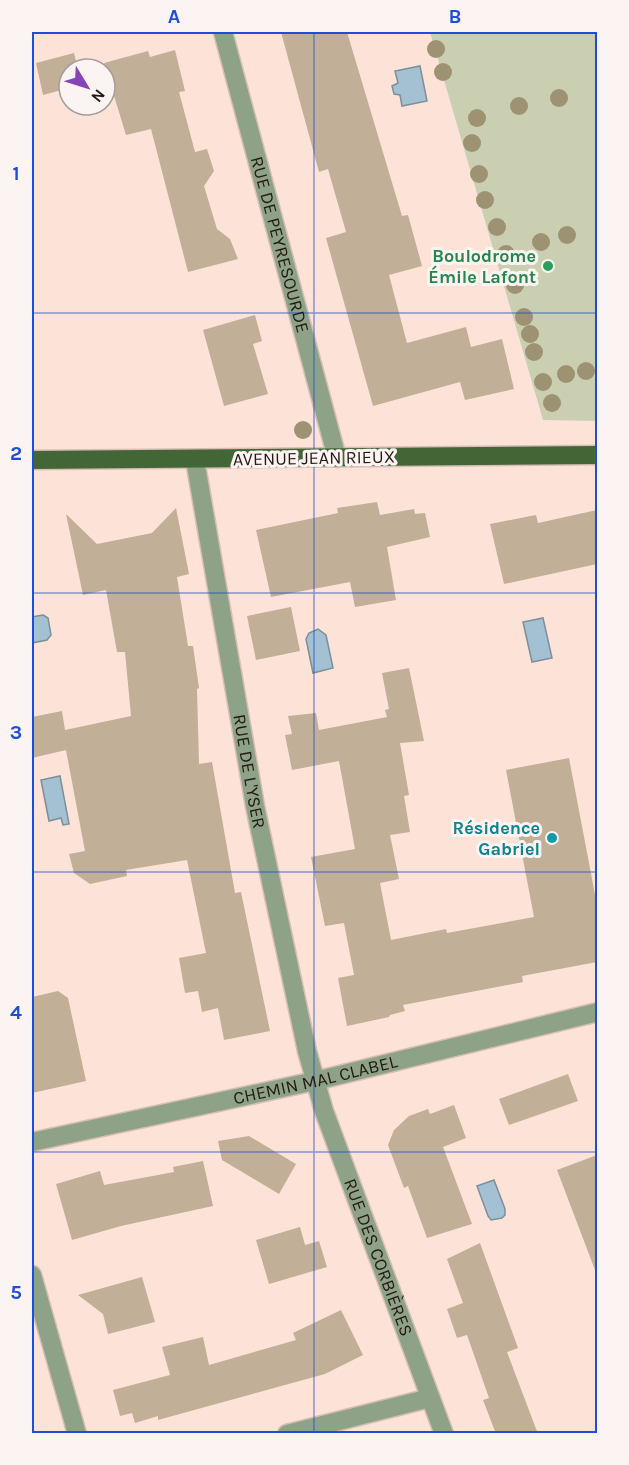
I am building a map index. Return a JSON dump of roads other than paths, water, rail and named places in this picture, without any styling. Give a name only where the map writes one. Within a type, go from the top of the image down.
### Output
[{"type":"main road","name":"AVENUE JEAN RIEUX","points":[[32,460],[597,455]]},
{"type":"street","name":"RUE DE PEYRESOURDE","points":[[222,32],[338,458]]},
{"type":"street","name":"RUE DE L'YSER","points":[[195,460],[255,806],[315,1081]]},
{"type":"street","name":"CHEMIN MAL CLABEL","points":[[32,1142],[315,1081],[597,1012]]},
{"type":"street","name":"RUE DES CORBIÈRES","points":[[315,1081],[324,1111],[444,1434]]},
{"type":"street","points":[[32,1275],[77,1434]]},
{"type":"street","points":[[287,1434],[430,1398]]},
{"type":"water","points":[[420,66],[427,101],[402,106],[400,95],[394,94],[392,86],[398,83],[395,71]]},
{"type":"water","points":[[43,615],[48,618],[51,635],[47,640],[32,643],[32,617]]},
{"type":"water","points":[[543,618],[552,658],[532,662],[523,622]]},
{"type":"water","points":[[318,629],[326,635],[333,668],[313,673],[306,639],[309,633]]},
{"type":"water","points":[[60,776],[69,824],[63,825],[61,818],[49,821],[41,780]]},
{"type":"water","points":[[494,1180],[505,1215],[502,1218],[491,1220],[477,1186]]},
{"type":"place","name":"Boulodrome Émile Lafont","points":[[548,266]]},
{"type":"place","name":"Résidence Gabriel","points":[[552,838]]}]
